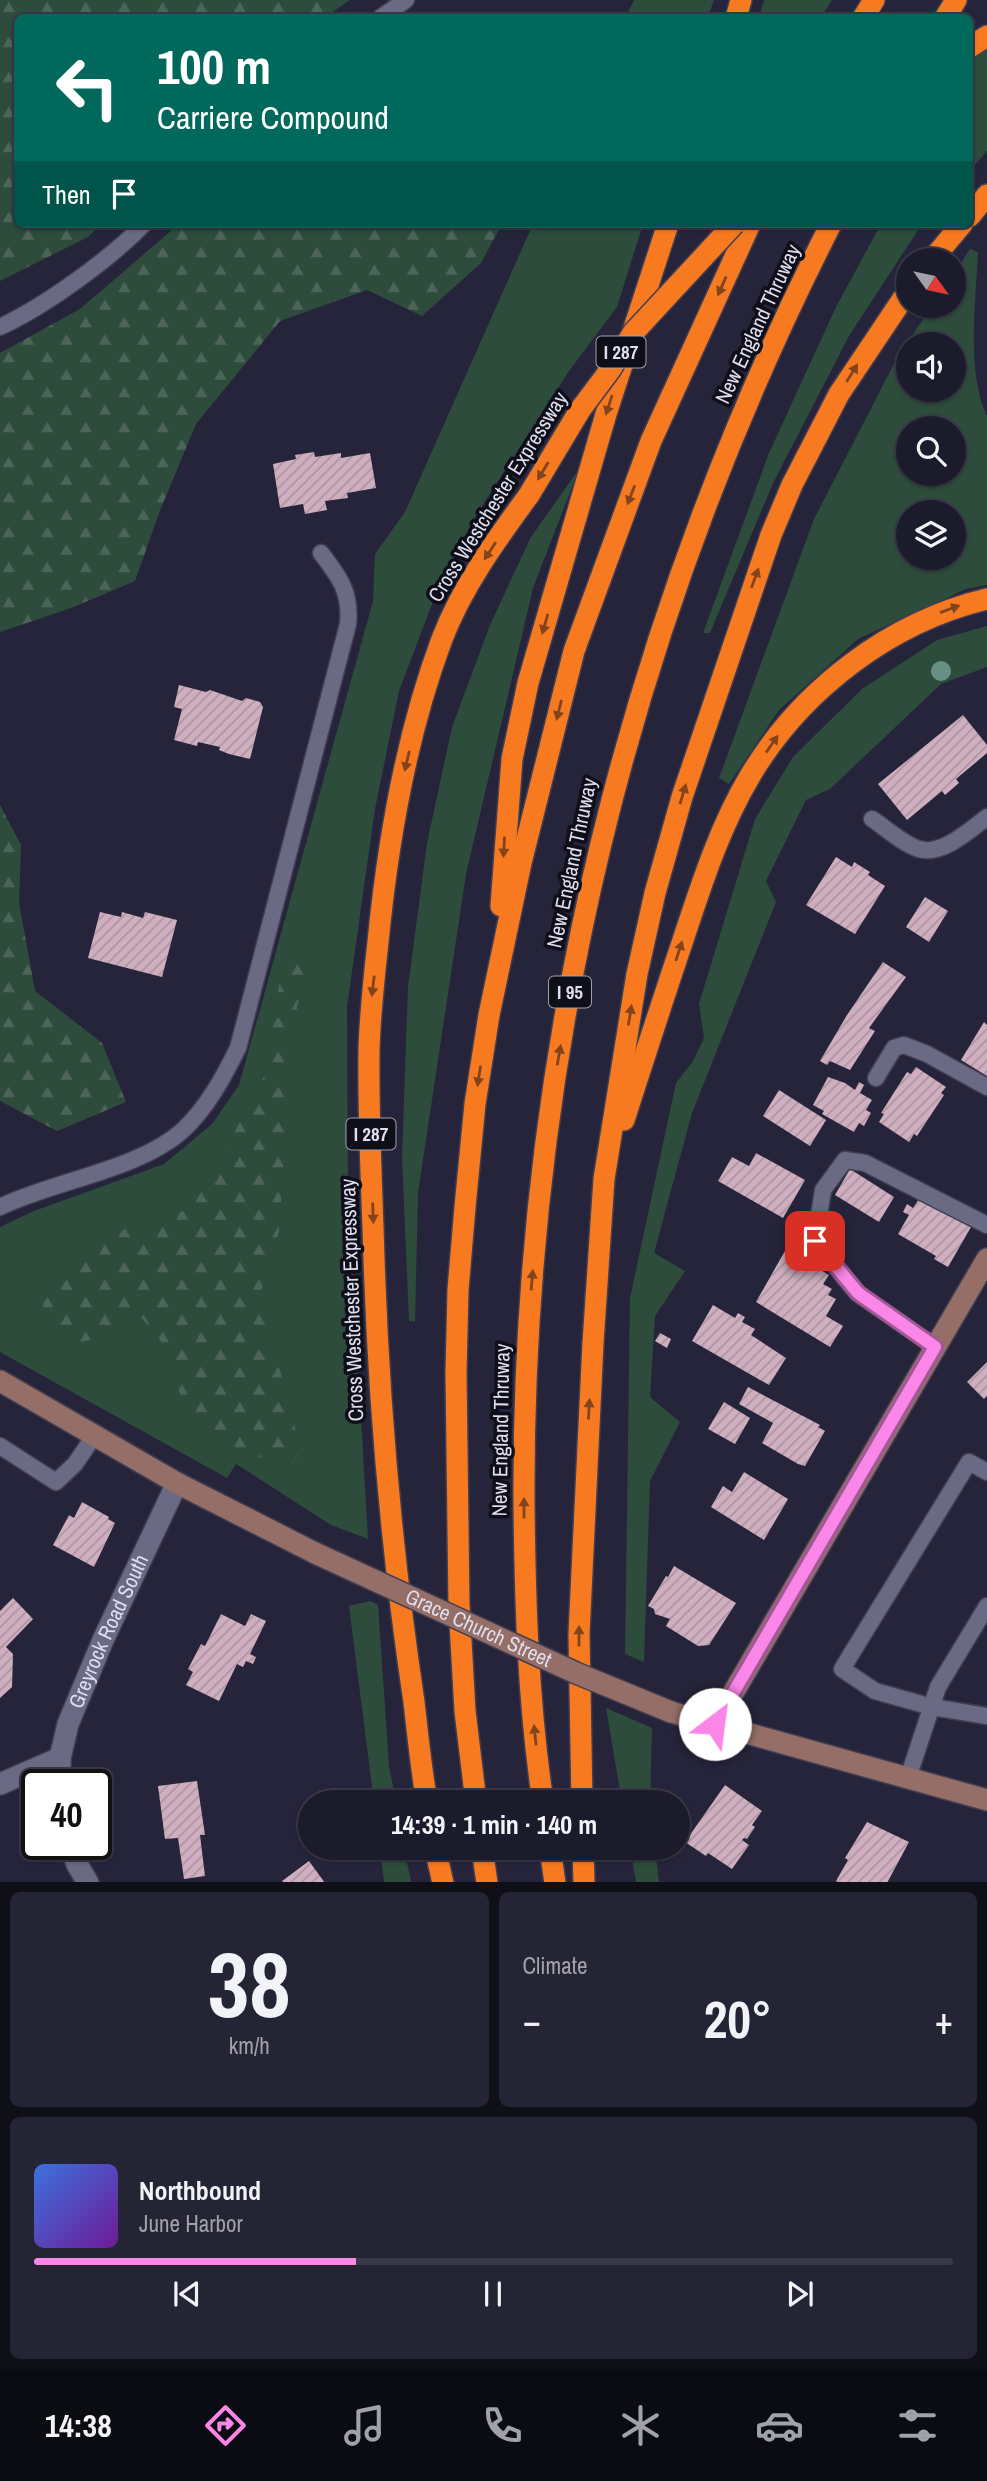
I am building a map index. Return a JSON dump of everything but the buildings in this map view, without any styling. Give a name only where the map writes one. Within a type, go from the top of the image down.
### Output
[{"type":"highway","points":[[973,212],[987,195]]},
{"type":"highway","points":[[496,978],[512,759],[528,683],[606,414],[667,228]]},
{"type":"highway","name":"Cross Westchester Expressway","points":[[425,1790],[392,1540],[382,1425],[370,1132],[371,997],[383,889],[401,786],[442,639],[476,572],[633,333],[730,228]]},
{"type":"highway","name":"New England Thruway","points":[[475,1790],[465,1711],[459,1605],[456,1373],[458,1290],[475,1104],[496,978],[521,863],[574,651],[651,441],[748,228]]},
{"type":"highway","name":"New England Thruway","points":[[542,1790],[530,1690],[524,1549],[527,1333],[553,1092],[570,990],[589,889],[606,819],[652,656],[732,440],[766,360],[829,228]]},
{"type":"highway","points":[[942,248],[959,228]]},
{"type":"highway","points":[[582,1790],[579,1633],[604,1179],[637,974],[655,892],[682,797],[753,584],[792,485],[814,440],[839,394],[896,308]]},
{"type":"highway","points":[[604,1179],[705,876],[732,808],[751,774],[777,736],[810,700],[864,654],[900,632],[936,615],[987,598]]},
{"type":"highway","points":[[438,1860],[443,1882]]},
{"type":"highway","points":[[484,1860],[487,1882]]},
{"type":"highway","points":[[552,1860],[555,1882]]},
{"type":"highway","points":[[583,1860],[584,1882]]},
{"type":"street","points":[[715,1724],[987,1258]]},
{"type":"street","name":"Grace Church Street","points":[[0,1381],[177,1483],[315,1553],[576,1672],[671,1712],[987,1800]]},
{"type":"street","name":"Greyrock Road South","points":[[60,1769],[60,1758],[68,1724],[83,1686],[177,1483]]},
{"type":"street","points":[[0,1784],[60,1758]]},
{"type":"street","points":[[76,1860],[88,1882]]},
{"type":"lane","points":[[386,14],[406,0]]},
{"type":"lane","points":[[0,327],[75,281],[139,228]]},
{"type":"lane","points":[[0,1207],[138,1157],[161,1146],[180,1133],[197,1116],[213,1094],[238,1048],[348,624],[350,608],[346,591],[321,553]]},
{"type":"lane","points":[[872,819],[916,849],[927,851],[952,843],[987,817]]},
{"type":"lane","points":[[876,1078],[894,1048],[904,1045],[928,1054],[987,1087]]},
{"type":"lane","points":[[935,1347],[858,1293],[815,1241],[823,1190],[845,1160],[865,1163],[987,1225]]},
{"type":"lane","points":[[0,1446],[56,1482],[75,1464],[94,1436]]},
{"type":"lane","points":[[987,1472],[969,1462],[842,1669],[875,1691],[932,1707],[987,1716]]},
{"type":"lane","points":[[908,1779],[938,1687],[987,1606]]},
{"type":"green space","points":[[0,0],[350,0],[329,14],[14,14],[14,228],[97,228],[88,237],[0,281]]},
{"type":"green space","points":[[634,0],[714,0],[709,14],[627,14]]},
{"type":"green space","points":[[764,0],[832,0],[823,14],[760,14]]},
{"type":"green space","points":[[987,31],[987,151],[973,167],[973,57]]},
{"type":"green space","points":[[174,228],[500,228],[481,263],[422,316],[367,290],[280,321],[196,424],[159,513],[135,581],[71,608],[0,632],[0,353],[80,309]]},
{"type":"green space","points":[[531,228],[642,228],[617,307],[569,371],[473,520],[435,596],[399,691],[375,809],[347,1007],[348,1195],[368,1539],[331,1525],[236,1464],[227,1478],[0,1352],[0,1227],[34,1211],[164,1164],[212,1124],[239,1085],[373,601],[375,554],[405,512]]},
{"type":"green space","points":[[879,228],[919,228],[906,248],[896,248],[896,264],[849,336],[773,483],[710,633],[703,633],[769,453],[836,307]]},
{"type":"green space","points":[[970,249],[978,252],[974,358],[976,379],[987,416],[987,585],[966,589],[858,639],[779,710],[729,784],[719,778],[814,519],[896,360],[896,402],[966,402],[966,332],[914,332],[924,318],[966,318],[966,255]]},
{"type":"green space","points":[[579,469],[533,588],[466,874],[418,1193],[415,1322],[409,1321],[402,1157],[408,987],[427,843],[452,727],[490,625],[531,537]]},
{"type":"green space","points":[[987,626],[987,667],[941,684],[830,789],[806,800],[766,881],[776,902],[692,1113],[654,1253],[685,1271],[655,1316],[650,1397],[680,1422],[650,1481],[644,1662],[625,1654],[630,1298],[676,1083],[693,1061],[704,1038],[699,1004],[755,819],[793,757],[862,689],[937,640]]},
{"type":"green space","points":[[0,805],[21,845],[19,903],[35,991],[102,1043],[126,1102],[57,1131],[0,1101]]},
{"type":"green space","points":[[300,950],[308,959],[292,1030],[279,1232],[260,1295],[301,1450],[292,1464],[265,1460],[207,1434],[165,1370],[166,1347],[136,1311],[96,1338],[64,1342],[44,1321],[43,1302],[85,1255],[131,1225],[191,1209],[264,1076],[282,968]]},
{"type":"green space","points":[[370,1601],[378,1605],[389,1766],[394,1790],[372,1790],[349,1606]]},
{"type":"green space","points":[[606,1708],[652,1728],[650,1790],[620,1790]]},
{"type":"green space","points":[[381,1860],[406,1860],[411,1882],[384,1882]]},
{"type":"green space","points":[[632,1860],[656,1860],[659,1882],[636,1882]]},
{"type":"route","points":[[715,1724],[935,1347],[858,1293],[815,1241]]}]
